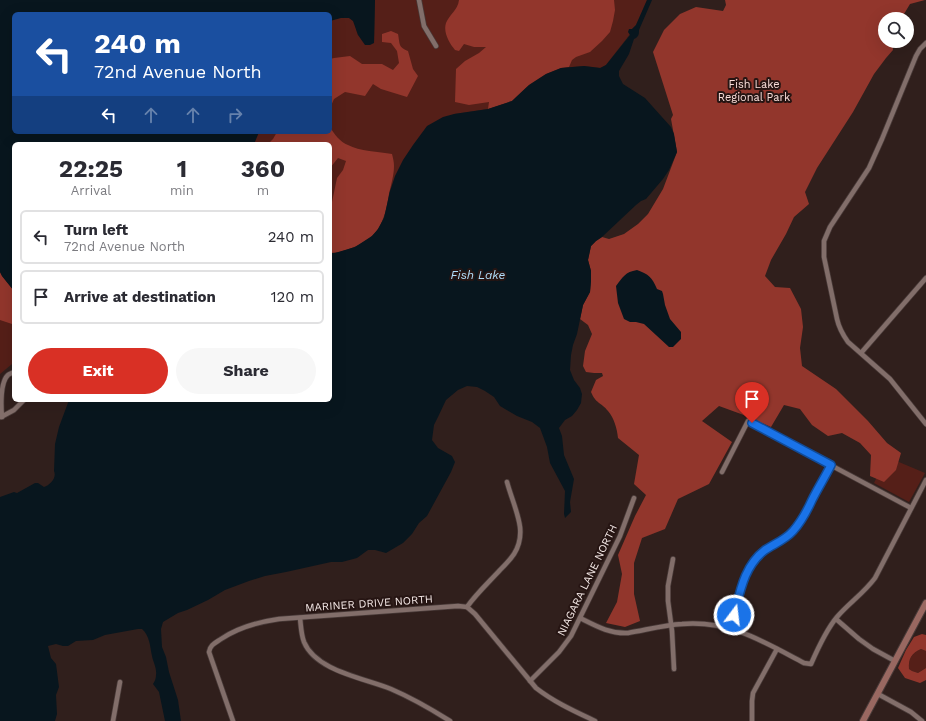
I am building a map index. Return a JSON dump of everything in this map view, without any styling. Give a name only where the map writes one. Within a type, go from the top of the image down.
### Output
[{"type":"street","points":[[419,0],[424,26],[436,46]]},
{"type":"street","points":[[926,43],[916,56],[869,168],[830,226],[824,241],[824,257],[839,326],[844,337],[890,379],[926,424]]},
{"type":"street","points":[[861,353],[926,278]]},
{"type":"street","points":[[1,418],[3,386],[5,378],[12,373]]},
{"type":"street","points":[[1,418],[14,410],[22,402]]},
{"type":"street","points":[[722,472],[748,421],[911,508]]},
{"type":"street","points":[[730,628],[744,578],[749,568],[765,550],[784,539],[796,527],[831,465]]},
{"type":"street","points":[[580,618],[601,629],[621,633],[684,623],[717,625],[751,635],[804,663],[810,664],[827,632],[842,611],[868,587],[875,578],[926,480]]},
{"type":"street","points":[[506,482],[520,528],[518,545],[515,553],[509,561],[467,607],[476,614],[536,688],[558,703],[595,721]]},
{"type":"street","name":"NIAGARA LANE NORTH","points":[[530,681],[559,652],[571,636],[620,536],[634,498]]},
{"type":"street","points":[[673,558],[668,586],[668,601],[672,625],[674,669]]},
{"type":"street","points":[[863,721],[926,603]]},
{"type":"street","name":"MARINER DRIVE NORTH","points":[[233,721],[210,652],[210,647],[221,638],[235,630],[251,624],[279,619],[458,606],[467,607]]},
{"type":"street","points":[[300,618],[302,635],[307,648],[313,655],[324,663],[347,674],[390,689],[417,701],[450,721]]},
{"type":"street","points":[[836,619],[873,649],[895,661]]},
{"type":"street","points":[[752,721],[751,708],[753,693],[777,649]]},
{"type":"street","points":[[113,721],[120,682]]},
{"type":"street","points":[[878,694],[911,712],[922,721]]},
{"type":"shaded area","points":[[375,0],[647,0],[636,25],[630,34],[606,65],[601,68],[584,66],[561,68],[488,109],[454,114],[390,191],[332,251],[332,142],[255,142],[258,134],[332,134],[332,20],[346,17],[349,18],[354,22],[358,35],[374,43]]},
{"type":"shaded area","points":[[0,272],[12,288],[12,364],[0,374]]},
{"type":"shaded area","points":[[887,457],[925,473],[909,502],[874,483]]},
{"type":"shaded area","points":[[921,649],[926,651],[926,668],[918,673],[909,669],[909,662],[913,654]]},
{"type":"green space","points":[[459,0],[614,0],[615,10],[610,32],[590,52],[576,57],[572,60],[569,67],[561,68],[546,74],[529,85],[512,101],[488,109],[489,102],[469,105],[455,102],[456,69],[486,47],[474,47],[464,44],[459,51],[455,50],[451,44],[446,34],[445,26],[447,20],[457,7]]},
{"type":"green space","name":"Fish Lake Regional Park","points":[[725,0],[925,0],[910,4],[905,12],[878,12],[878,48],[893,48],[893,50],[874,74],[853,112],[817,168],[805,192],[809,204],[794,217],[771,260],[765,276],[775,287],[790,288],[801,309],[803,327],[800,348],[802,366],[836,389],[868,421],[887,443],[901,453],[896,470],[884,482],[870,476],[871,455],[860,443],[842,433],[828,436],[812,425],[800,409],[784,405],[771,427],[719,406],[702,421],[732,442],[709,484],[678,499],[665,529],[642,538],[634,563],[634,594],[640,621],[625,627],[606,623],[617,602],[622,574],[618,555],[646,495],[634,484],[639,455],[618,438],[612,417],[595,399],[591,392],[596,380],[603,376],[602,373],[586,372],[583,366],[585,351],[592,334],[588,325],[580,319],[583,305],[590,292],[591,271],[588,260],[591,246],[596,241],[602,237],[609,239],[624,234],[638,224],[648,214],[663,189],[677,152],[671,119],[673,115],[653,52],[664,30],[680,14],[696,7],[723,11],[726,5]]},
{"type":"green space","points":[[391,31],[398,34],[400,45],[408,51],[413,69],[418,76],[407,97],[381,89],[373,84],[365,96],[345,92],[334,99],[332,104],[332,58],[350,56],[362,64],[382,64],[393,70],[399,63],[397,51],[391,43],[382,42],[382,34]]},
{"type":"green space","points":[[332,130],[345,144],[363,150],[392,154],[394,162],[393,176],[385,212],[378,229],[374,234],[357,246],[332,253],[332,202],[337,178],[343,170],[346,161],[338,158],[332,166],[332,142],[270,142],[276,134],[332,134]]},
{"type":"green space","points":[[0,272],[12,288],[12,324],[0,320]]},
{"type":"green space","points":[[922,634],[926,635],[926,651],[921,649],[915,652],[911,656],[909,665],[909,669],[918,673],[926,668],[926,680],[920,683],[905,678],[898,668],[914,637]]},
{"type":"water","points":[[0,0],[375,0],[374,43],[370,45],[365,45],[358,35],[353,21],[349,18],[332,20],[332,12],[12,12],[12,134],[258,134],[255,142],[12,142],[12,288],[0,272]]},
{"type":"water","name":"Fish Lake","points":[[647,0],[652,0],[638,35],[634,39],[629,54],[619,71],[619,76],[623,84],[645,98],[671,127],[674,134],[677,152],[669,170],[646,199],[636,205],[591,246],[588,260],[591,271],[590,292],[583,305],[571,355],[570,370],[582,394],[581,403],[572,416],[565,420],[559,428],[562,436],[564,455],[574,479],[570,502],[571,512],[565,518],[565,491],[550,463],[547,447],[540,428],[532,422],[517,416],[500,406],[494,397],[485,391],[477,387],[467,386],[458,390],[446,400],[434,425],[432,440],[438,448],[452,456],[455,462],[451,472],[427,516],[419,523],[412,534],[403,543],[386,553],[368,550],[357,558],[342,562],[331,562],[265,576],[249,581],[225,590],[163,622],[161,629],[162,647],[178,700],[181,721],[165,721],[159,692],[153,684],[156,678],[156,670],[147,635],[142,629],[138,629],[105,635],[93,640],[76,641],[68,646],[56,644],[48,646],[51,658],[56,664],[59,687],[56,695],[57,714],[55,721],[0,721],[0,497],[14,492],[17,493],[35,483],[38,483],[44,487],[49,485],[52,481],[55,476],[55,444],[59,427],[68,402],[332,402],[332,253],[355,247],[372,236],[378,229],[384,218],[395,176],[403,160],[427,126],[443,117],[488,109],[512,101],[529,85],[546,74],[561,68],[584,66],[600,68],[606,65],[630,35],[628,32],[629,29],[632,29],[636,25]]},
{"type":"water","points":[[637,270],[649,276],[657,289],[662,291],[670,319],[681,332],[681,339],[673,347],[669,347],[644,324],[630,322],[624,319],[618,303],[616,286],[627,274]]},
{"type":"route","points":[[734,615],[744,578],[749,568],[765,550],[784,539],[800,523],[831,465],[752,423]]}]
